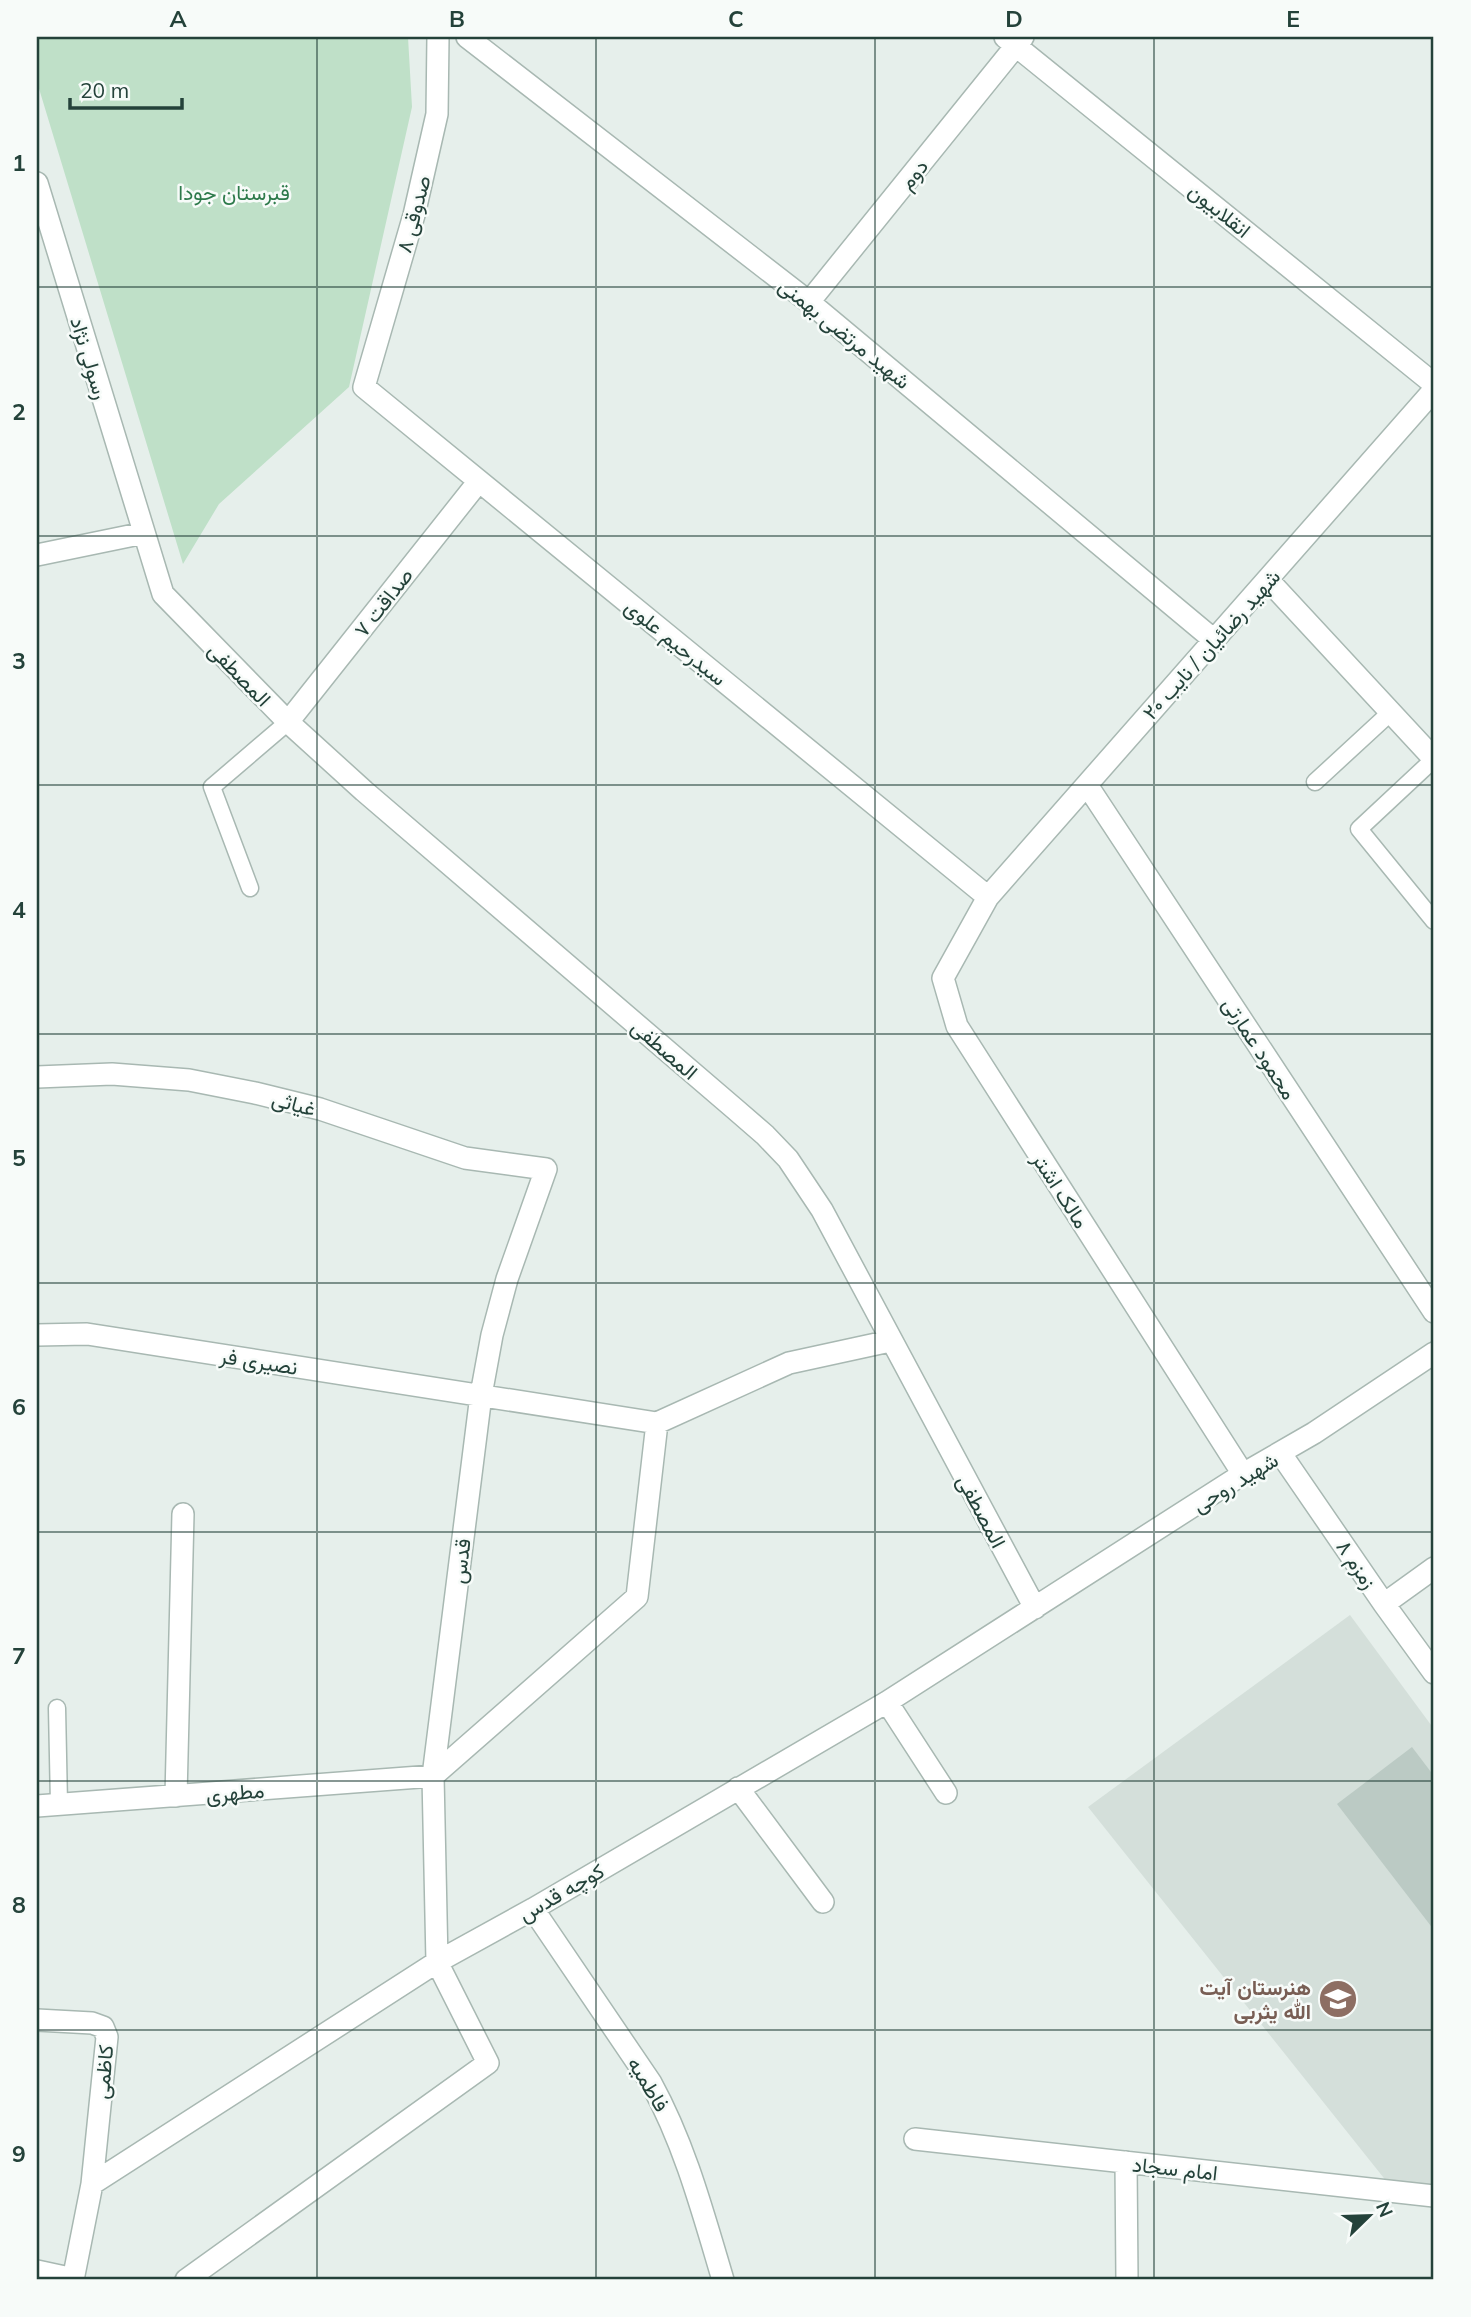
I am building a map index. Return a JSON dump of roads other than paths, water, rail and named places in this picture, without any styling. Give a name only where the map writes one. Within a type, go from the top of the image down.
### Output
[{"type":"street","name":"صدوقی ۸","points":[[364,387],[414,215],[437,114],[438,37]]},
{"type":"street","name":"شهید مرتضی بهمنی","points":[[467,37],[809,302],[1214,640]]},
{"type":"street","name":"دوم","points":[[809,302],[1015,40]]},
{"type":"street","name":"انقلابیون","points":[[1015,40],[1434,384]]},
{"type":"street","name":"رسولی نژاد","points":[[37,183],[163,594]]},
{"type":"street","name":"سیدرحیم علوی","points":[[364,387],[988,897]]},
{"type":"street","name":"شهید رضائیان / نایب ۲۰","points":[[988,897],[1434,390]]},
{"type":"street","name":"صداقت ۷","points":[[288,722],[479,481]]},
{"type":"street","points":[[37,555],[144,533]]},
{"type":"street","points":[[1268,580],[1434,759]]},
{"type":"street","name":"المصطفی","points":[[163,594],[288,722],[374,800],[765,1135],[788,1159],[822,1210],[1035,1608]]},
{"type":"street","name":"محمود عمارتی","points":[[1087,785],[1434,1312]]},
{"type":"street","name":"مالک اشتر","points":[[988,897],[943,978],[957,1026],[1243,1474]]},
{"type":"street","name":"غیاثی","points":[[37,1077],[112,1074],[189,1080],[320,1110],[466,1157],[546,1169]]},
{"type":"street","name":"قدس","points":[[436,1962],[433,1776],[481,1395],[492,1335],[507,1279],[546,1169]]},
{"type":"street","name":"نصیری فر","points":[[37,1335],[87,1335],[657,1423]]},
{"type":"street","points":[[433,1776],[637,1597],[657,1423],[789,1363],[890,1341]]},
{"type":"street","name":"شهید روحی","points":[[1035,1608],[1243,1474],[1281,1454],[1434,1353]]},
{"type":"street","name":"زمزم ۸","points":[[1281,1454],[1434,1673]]},
{"type":"street","points":[[176,1796],[183,1514]]},
{"type":"street","points":[[1384,1604],[1434,1569]]},
{"type":"street","name":"کوچه قدس","points":[[92,2184],[436,1962],[533,1909],[887,1702],[1035,1608]]},
{"type":"street","points":[[887,1702],[946,1793]]},
{"type":"street","name":"مطهری","points":[[37,1806],[433,1776]]},
{"type":"street","points":[[738,1788],[823,1902]]},
{"type":"street","name":"فاطمیه","points":[[533,1909],[651,2083],[665,2109],[686,2161],[723,2280]]},
{"type":"street","points":[[186,2280],[488,2063],[436,1962]]},
{"type":"street","name":"کاظمی","points":[[37,2020],[92,2023],[103,2027],[107,2036],[92,2184]]},
{"type":"street","name":"امام سجاد","points":[[915,2139],[1434,2196]]},
{"type":"street","points":[[1126,2162],[1127,2280]]},
{"type":"street","points":[[37,2271],[74,2280],[92,2184]]},
{"type":"lane","points":[[1315,782],[1391,712]]},
{"type":"lane","points":[[250,888],[212,787],[288,722]]},
{"type":"lane","points":[[1434,759],[1359,829],[1434,921]]},
{"type":"lane","points":[[57,1708],[59,1804]]},
{"type":"place","name":"هنرستان آیت الله یثربی","points":[[1338,1999]]},
{"type":"park label","name":"قبرستان جودا","points":[[234,192]]}]
